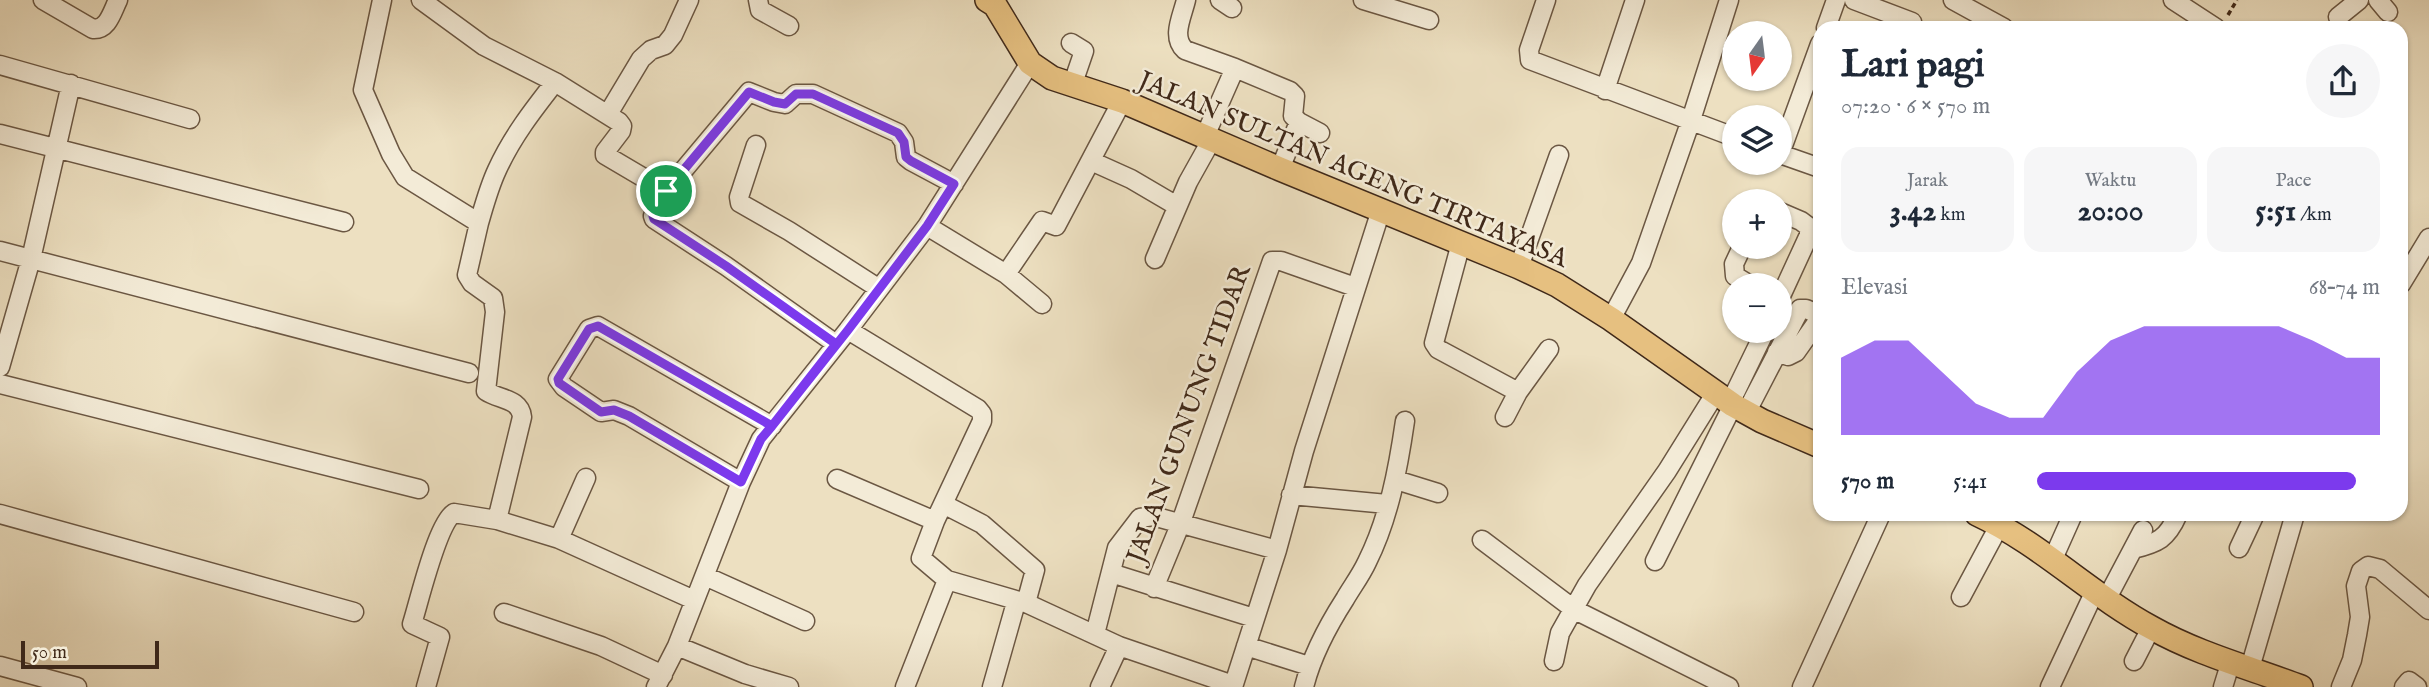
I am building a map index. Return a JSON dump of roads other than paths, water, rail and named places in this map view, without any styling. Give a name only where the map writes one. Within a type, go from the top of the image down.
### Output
[{"type":"main road","name":"JALAN SULTAN AGENG TIRTAYASA","points":[[993,2],[1030,63],[1052,78],[1122,101],[1557,285],[1611,319],[1731,404],[1813,443]]},
{"type":"main road","points":[[1992,521],[2151,628],[2176,641],[2301,687]]},
{"type":"street","points":[[43,0],[99,30],[104,27],[118,0]]},
{"type":"street","points":[[382,0],[363,90],[391,154],[405,177],[479,223]]},
{"type":"street","points":[[421,0],[484,46],[555,82],[607,114],[622,127],[605,155],[666,191]]},
{"type":"street","points":[[607,114],[641,59],[651,50],[664,45],[673,35],[689,0]]},
{"type":"street","points":[[758,0],[760,10],[789,26]]},
{"type":"street","points":[[1186,0],[1177,37],[1185,50],[1290,91],[1295,96],[1296,103],[1293,116],[1298,122],[1320,133]]},
{"type":"street","points":[[1363,0],[1429,20]]},
{"type":"street","points":[[1546,0],[1529,50],[1530,60],[1722,132]]},
{"type":"street","points":[[1605,90],[1635,0]]},
{"type":"street","points":[[1611,319],[1641,262],[1691,120],[1729,0]]},
{"type":"street","points":[[1828,21],[1836,0]]},
{"type":"street","points":[[1854,0],[1909,21]]},
{"type":"street","points":[[1953,0],[1976,21]]},
{"type":"street","points":[[2173,0],[2226,18]]},
{"type":"street","points":[[2338,17],[2359,0]]},
{"type":"street","points":[[1071,43],[1084,51],[1072,86]]},
{"type":"street","points":[[504,613],[601,646],[660,681],[677,646],[741,482],[761,439],[927,226],[1030,63]]},
{"type":"street","points":[[0,65],[190,119]]},
{"type":"street","points":[[1155,259],[1235,68]]},
{"type":"street","points":[[1792,126],[1813,77]]},
{"type":"street","points":[[498,520],[522,411],[511,401],[486,391],[495,312],[493,298],[472,283],[467,275],[479,223],[496,173],[523,124],[555,82]]},
{"type":"street","points":[[0,367],[31,260],[71,84]]},
{"type":"street","points":[[836,344],[654,219],[653,216],[666,191],[749,92],[785,104],[796,94],[813,94],[898,133],[904,142],[906,157],[954,184]]},
{"type":"street","points":[[1006,274],[1042,222],[1056,226],[1122,101]]},
{"type":"street","points":[[1280,169],[1298,122]]},
{"type":"street","points":[[0,134],[344,222]]},
{"type":"street","points":[[755,145],[739,197],[740,203],[878,288]]},
{"type":"street","points":[[1519,267],[1559,155]]},
{"type":"street","points":[[1792,158],[1813,165]]},
{"type":"street","points":[[1091,161],[1131,179],[1177,206]]},
{"type":"street","points":[[848,330],[978,409],[982,414],[982,422],[934,521],[921,558],[947,580],[1023,602],[1119,646],[1233,686],[1381,210]]},
{"type":"street","points":[[1792,217],[1809,227],[1809,235],[1792,273]]},
{"type":"street","points":[[927,226],[1006,274],[1042,303]]},
{"type":"street","points":[[2408,273],[2429,239]]},
{"type":"street","points":[[1461,243],[1434,343],[1438,349],[1518,392]]},
{"type":"street","points":[[0,251],[469,373]]},
{"type":"street","name":"JALAN GUNUNG TIDAR","points":[[1154,589],[1180,525],[1272,261],[1281,261],[1355,287]]},
{"type":"street","points":[[1554,661],[1560,633],[1587,584],[1667,471],[1777,352],[1800,309],[1813,312]]},
{"type":"street","points":[[741,482],[629,416],[614,410],[601,412],[564,387],[558,379],[589,329],[598,326],[772,426]]},
{"type":"street","points":[[1655,561],[1759,343]]},
{"type":"street","points":[[1505,417],[1518,392],[1549,349]]},
{"type":"street","points":[[0,384],[419,489]]},
{"type":"street","points":[[1304,687],[1309,666],[1325,630],[1367,563],[1379,534],[1396,480],[1405,421]]},
{"type":"street","points":[[559,540],[586,478]]},
{"type":"street","points":[[837,479],[934,521]]},
{"type":"street","points":[[1396,480],[1438,494]]},
{"type":"street","points":[[1291,495],[1387,504]]},
{"type":"street","points":[[943,504],[982,524],[1035,570],[1023,602],[1014,606],[992,687]]},
{"type":"street","points":[[426,687],[440,637],[412,624],[432,558],[448,517],[454,513],[498,520],[559,540],[694,600]]},
{"type":"street","points":[[0,514],[354,612]]},
{"type":"street","points":[[1095,634],[1117,548],[1140,519],[1153,516],[1277,550]]},
{"type":"street","points":[[1802,687],[1878,521]]},
{"type":"street","points":[[1961,597],[1986,521]]},
{"type":"street","points":[[2052,561],[2070,521]]},
{"type":"street","points":[[2133,549],[2156,544],[2171,530],[2175,521]]},
{"type":"street","points":[[2239,548],[2252,521]]},
{"type":"street","points":[[2223,687],[2241,664],[2292,521]]},
{"type":"street","points":[[2050,687],[2100,596],[2143,530]]},
{"type":"street","points":[[1482,540],[1575,610],[1729,687]]},
{"type":"street","points":[[2340,687],[2354,652],[2360,617],[2356,586],[2361,571],[2368,566],[2379,569],[2429,610]]},
{"type":"street","points":[[1111,573],[1154,589],[1254,618]]},
{"type":"street","points":[[705,576],[804,621]]},
{"type":"street","points":[[905,687],[947,580]]},
{"type":"street","points":[[2134,661],[2151,628]]},
{"type":"street","points":[[677,646],[757,682],[789,687]]},
{"type":"street","points":[[1100,687],[1119,646]]},
{"type":"street","points":[[1246,646],[1309,666]]},
{"type":"street","points":[[0,666],[78,687]]},
{"type":"street","points":[[2403,687],[2409,681],[2417,687]]}]
